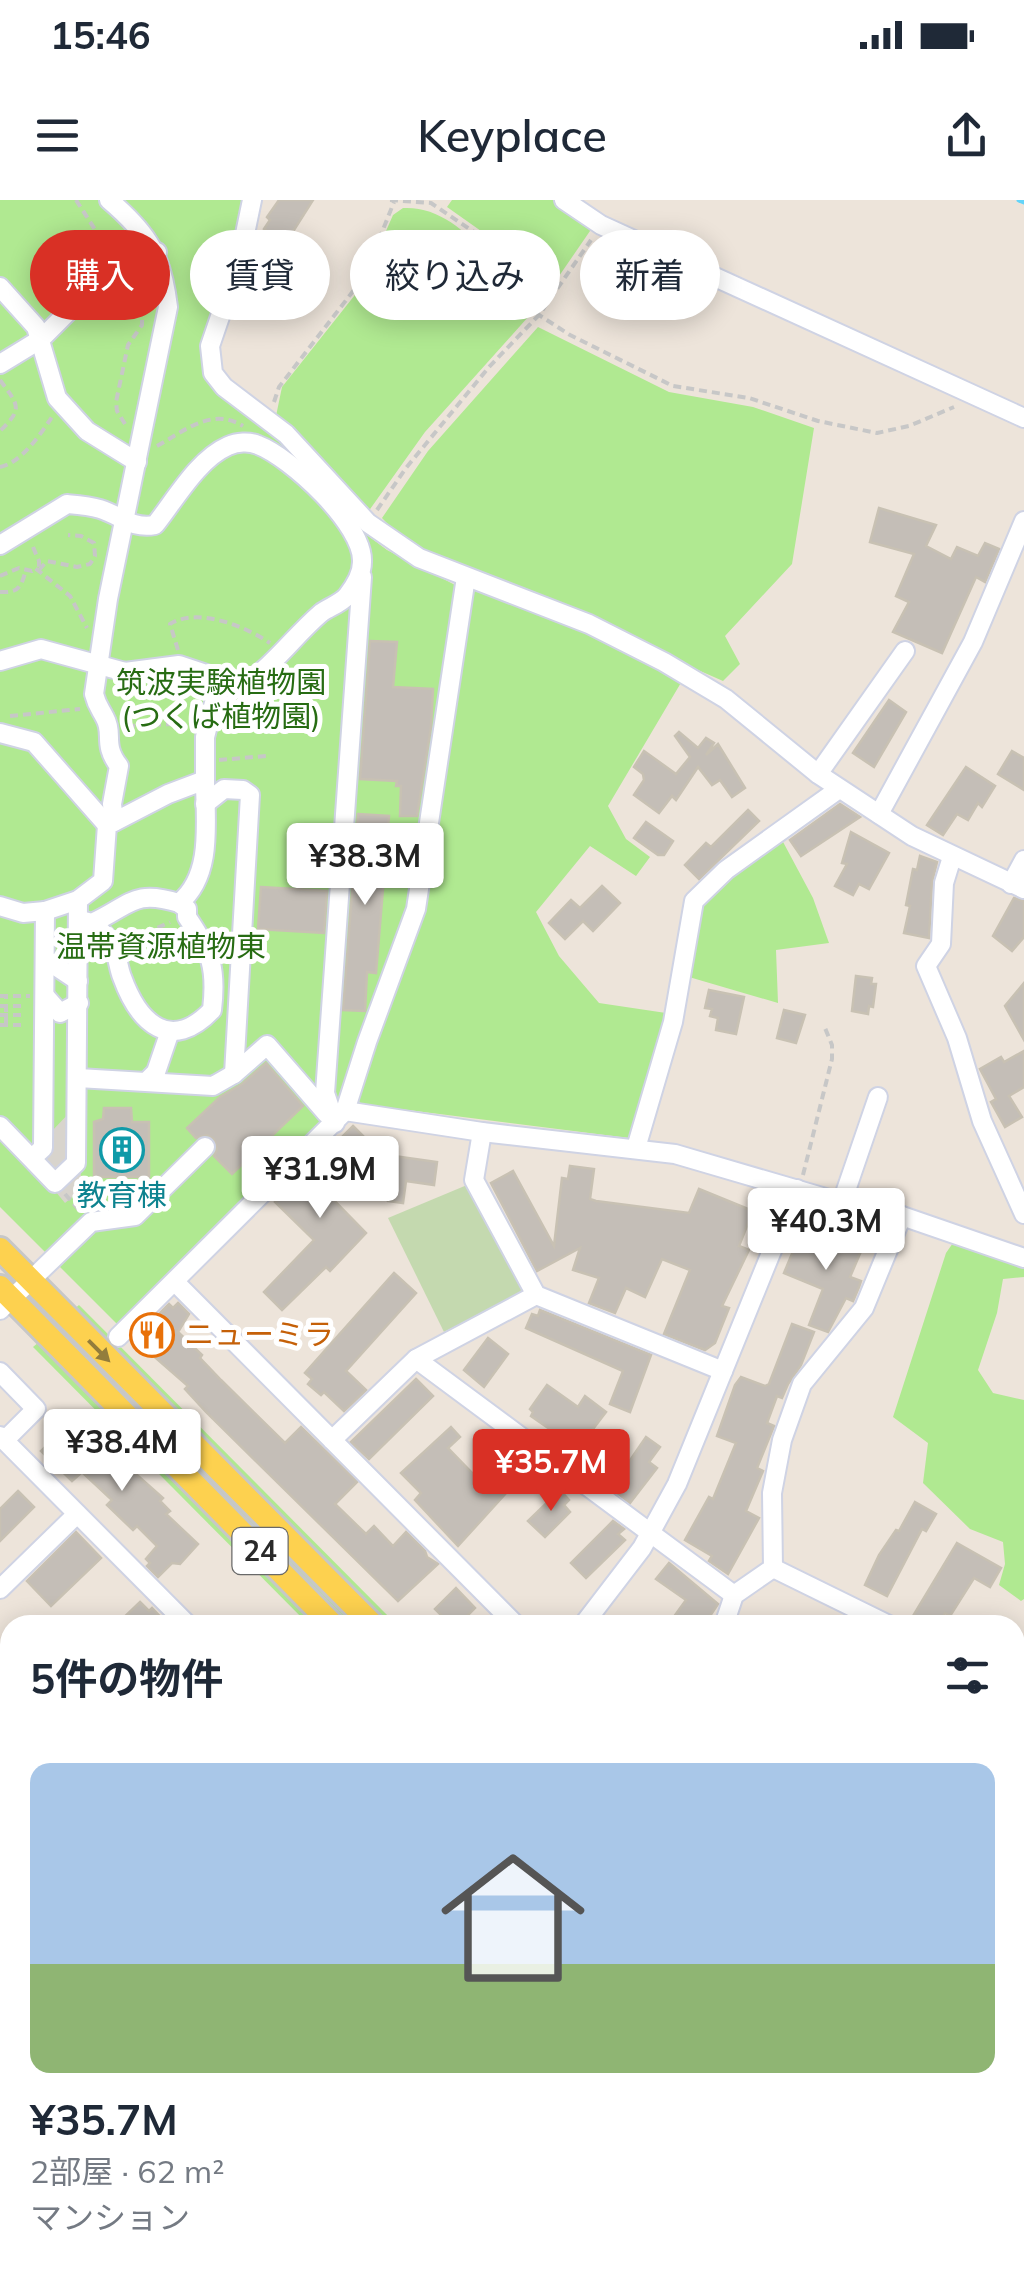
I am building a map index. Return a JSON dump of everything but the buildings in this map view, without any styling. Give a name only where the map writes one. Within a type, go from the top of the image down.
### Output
[{"type":"main road","name":"24","points":[[0,1249],[363,1615]]},
{"type":"main road","name":"24","points":[[4,1299],[323,1615]]},
{"type":"street","points":[[109,200],[139,230]]},
{"type":"street","points":[[252,200],[240,258],[210,346],[212,373],[224,387],[270,418],[368,524],[419,558],[589,624],[664,662],[726,698],[839,789],[952,856],[1018,886],[1024,860]]},
{"type":"street","points":[[564,200],[601,225],[1024,418]]},
{"type":"street","points":[[0,287],[29,318],[41,339],[56,398],[87,431],[139,455]]},
{"type":"street","points":[[0,364],[41,339],[60,320]]},
{"type":"street","points":[[0,906],[22,913],[45,910],[78,900],[103,881],[119,766],[110,754],[106,719],[97,709],[94,694],[101,640],[165,320]]},
{"type":"street","points":[[123,532],[155,525],[226,446],[255,443],[292,466],[352,527],[362,561],[325,1093],[340,1117]]},
{"type":"street","points":[[0,545],[67,504],[102,510],[123,532]]},
{"type":"street","points":[[879,814],[972,642],[1024,520]]},
{"type":"street","points":[[0,661],[41,649],[125,672],[179,664],[242,686],[279,658],[323,612],[344,600],[357,582],[362,561]]},
{"type":"street","points":[[118,1337],[340,1117],[416,909],[466,577]]},
{"type":"street","points":[[818,774],[905,651]]},
{"type":"street","points":[[185,907],[208,844],[204,737],[220,680]]},
{"type":"street","points":[[0,732],[34,742],[110,823]]},
{"type":"street","points":[[110,823],[205,771]]},
{"type":"street","points":[[205,804],[224,789],[243,790],[250,795],[234,1074]]},
{"type":"street","points":[[636,1148],[673,1022],[694,901],[726,870],[839,789]]},
{"type":"street","points":[[952,856],[944,882],[941,944],[926,966],[957,1038],[982,1121],[1004,1175],[1019,1183],[1024,1214]]},
{"type":"street","points":[[78,900],[86,922],[114,948],[122,979],[142,1016],[169,1034],[184,1032],[212,1010],[216,978],[208,952],[185,907],[152,895],[86,922]]},
{"type":"street","points":[[32,1158],[43,1148],[45,910]]},
{"type":"street","points":[[0,1126],[55,1183],[76,1163],[78,981],[86,922]]},
{"type":"street","points":[[45,959],[78,981]]},
{"type":"street","points":[[45,996],[60,1013],[78,1003]]},
{"type":"street","points":[[146,1081],[156,1072],[169,1034]]},
{"type":"street","points":[[44,1035],[77,1074],[213,1086],[267,1046],[340,1117],[636,1148],[715,1164],[902,1216],[1024,1258]]},
{"type":"street","points":[[842,1202],[878,1097]]},
{"type":"street","points":[[482,1132],[474,1180],[536,1295],[723,1371]]},
{"type":"street","points":[[4,1299],[31,1281],[91,1222],[135,1216],[205,1147]]},
{"type":"street","points":[[592,1615],[651,1534],[677,1484],[797,1189]]},
{"type":"street","points":[[772,1568],[772,1492],[782,1440],[802,1384],[864,1308],[902,1216]]},
{"type":"street","points":[[175,1282],[506,1615]]},
{"type":"street","points":[[332,1440],[416,1359],[536,1295]]},
{"type":"street","points":[[416,1359],[734,1594]]},
{"type":"street","points":[[0,1372],[36,1409],[2,1438],[178,1615]]},
{"type":"street","points":[[0,1589],[77,1514]]},
{"type":"street","points":[[727,1615],[734,1594],[772,1568]]},
{"type":"street","points":[[772,1568],[868,1615]]},
{"type":"path","points":[[76,200],[95,230]]},
{"type":"path","points":[[270,418],[279,387],[364,276],[392,201],[431,203],[471,230]]},
{"type":"path","points":[[560,285],[601,225]]},
{"type":"path","points":[[139,455],[117,411],[123,362],[142,320]]},
{"type":"path","points":[[368,524],[406,468],[534,320]]},
{"type":"path","points":[[546,320],[570,336],[673,386],[749,398],[818,421],[876,433],[909,426],[976,397]]},
{"type":"path","points":[[0,380],[14,399],[17,411],[0,431]]},
{"type":"path","points":[[0,467],[11,465],[41,435],[52,418],[56,398]]},
{"type":"path","points":[[20,530],[40,561],[39,570]]},
{"type":"path","points":[[39,570],[47,561],[77,567],[90,564],[96,556],[94,544],[82,536],[68,536]]},
{"type":"path","points":[[0,576],[19,568],[39,570],[70,596],[92,636],[101,640]]},
{"type":"path","points":[[0,592],[14,593],[20,588],[26,570]]},
{"type":"path","points":[[179,664],[177,640],[170,624],[183,619],[216,619],[248,630],[269,642],[279,658]]},
{"type":"path","points":[[108,730],[137,724],[172,724],[204,737]]},
{"type":"path","points":[[205,771],[266,756]]},
{"type":"path","points":[[114,948],[185,907]]},
{"type":"path","points":[[134,939],[182,953],[208,952]]},
{"type":"path","points":[[44,1035],[24,1025],[3,1025],[3,996],[45,996]]},
{"type":"path","points":[[3,1006],[25,1006],[24,1025]]},
{"type":"path","points":[[3,1015],[24,1015]]},
{"type":"path","points":[[797,1189],[832,1059],[826,1028]]},
{"type":"path","points":[[55,1183],[91,1222]]},
{"type":"green space","name":"筑波実験植物園 (つくば植物園)","points":[[0,200],[244,200],[237,230],[190,230],[190,320],[217,320],[205,372],[280,437],[367,535],[387,550],[459,587],[409,909],[333,1114],[117,1324],[0,1207]]},
{"type":"green space","points":[[452,200],[556,200],[588,222],[590,230],[580,230],[580,246],[560,275],[560,230],[480,230],[447,207]]},
{"type":"green space","points":[[403,208],[423,210],[461,230],[386,230],[393,215]]},
{"type":"green space","points":[[350,301],[350,320],[525,320],[425,432],[368,512],[276,416],[282,387]]},
{"type":"green space","points":[[538,327],[669,392],[753,407],[814,428],[792,564],[725,636],[740,664],[723,681],[403,540],[382,518],[428,451]]},
{"type":"green space","points":[[477,589],[584,630],[682,681],[608,806],[626,839],[650,857],[636,876],[590,846],[536,912],[559,956],[599,1003],[666,1013],[629,1138],[361,1104],[357,1098],[424,911],[472,594]]},
{"type":"green space","points":[[782,840],[813,898],[829,943],[776,950],[778,1003],[689,977],[698,903],[730,871]]},
{"type":"green space","points":[[467,1185],[523,1284],[520,1293],[444,1332],[388,1218]]},
{"type":"green space","points":[[955,1240],[1024,1266],[1024,1277],[1003,1279],[997,1313],[978,1370],[993,1393],[1024,1400],[1021,1601],[999,1585],[1005,1564],[1003,1542],[970,1529],[923,1483],[928,1443],[893,1417],[946,1253]]},
{"type":"green space","points":[[79,1305],[387,1615],[376,1615],[73,1310]]},
{"type":"green space","points":[[49,1313],[347,1615],[337,1615],[139,1416]]},
{"type":"green space","points":[[39,1342],[310,1615],[299,1615],[33,1347]]},
{"type":"shaded area","points":[[80,1108],[81,1190],[65,1203],[27,1157],[73,1109]]},
{"type":"waterway","points":[[1019,200],[1024,202]]},
{"type":"place","name":"教育棟","points":[[122,1150]]},
{"type":"place","name":"ニューミラ","points":[[152,1335]]},
{"type":"park label","name":"温帯資源植物東","points":[[161,947]]}]
